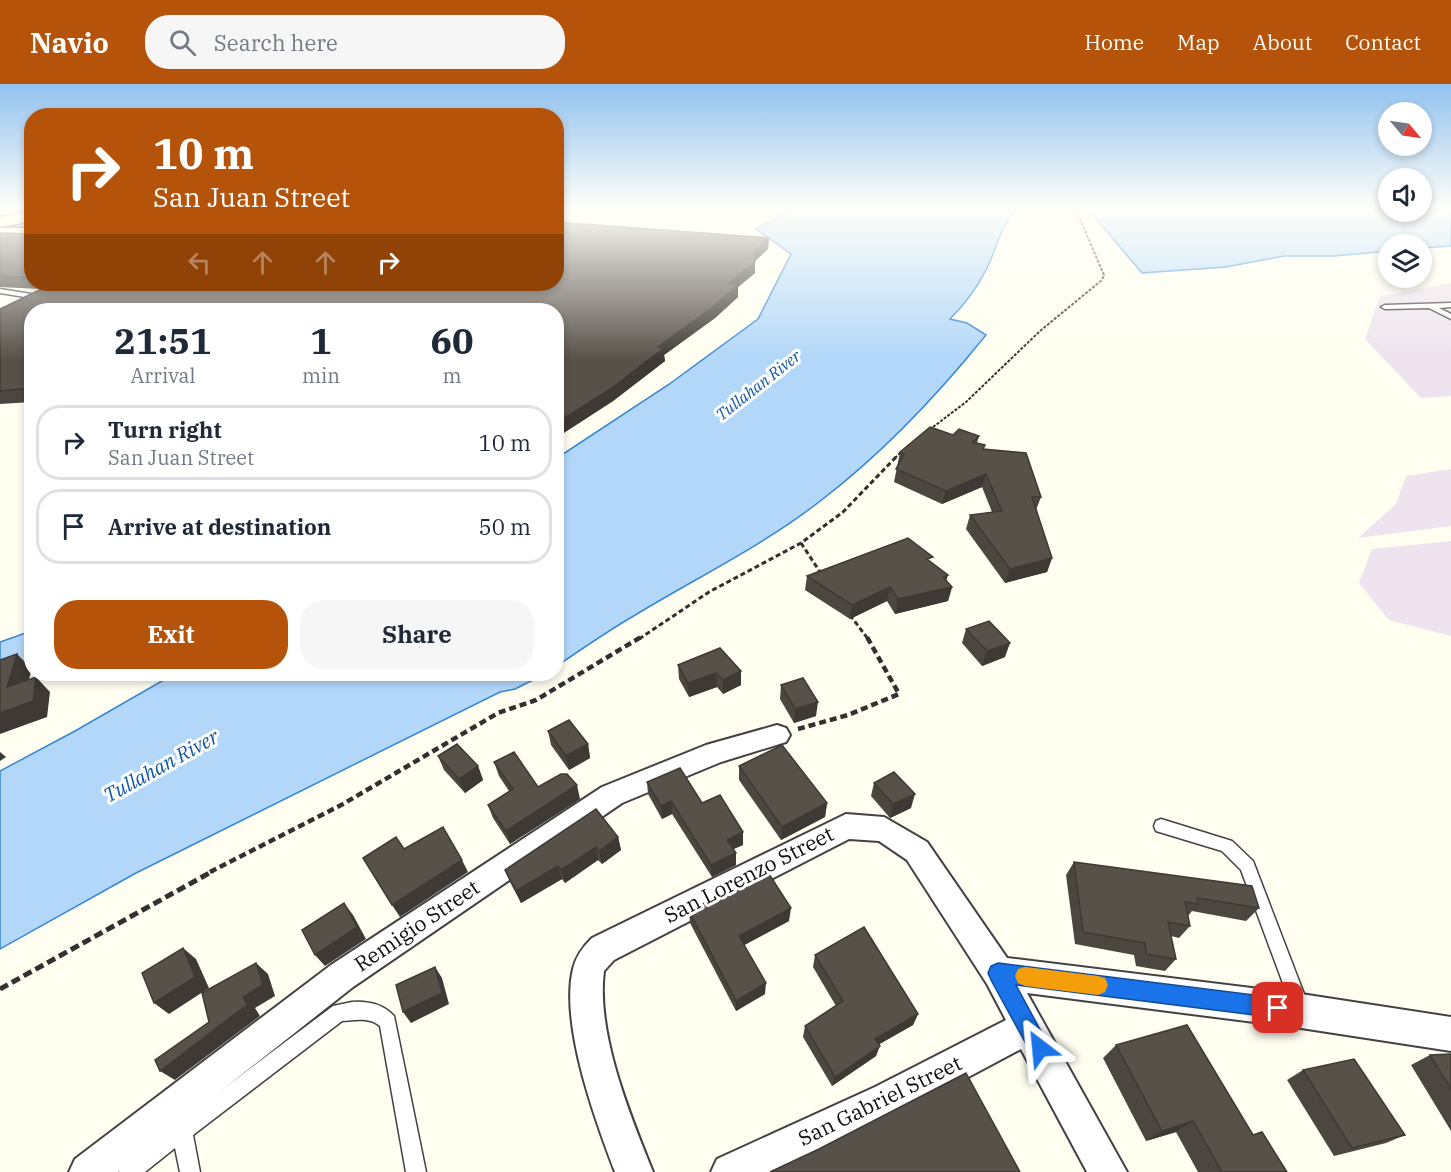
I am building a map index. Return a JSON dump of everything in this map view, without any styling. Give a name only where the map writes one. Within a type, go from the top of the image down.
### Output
[{"type":"street","name":"Remigio Street","points":[[88,1172],[342,976],[612,795],[715,753],[777,735]]},
{"type":"street","name":"San Lorenzo Street","points":[[634,1172],[614,1124],[589,1020],[587,983],[589,966],[603,949],[846,826],[884,829],[917,851],[998,973],[1108,1172]]},
{"type":"street","points":[[998,973],[1301,1011],[1451,1034]]},
{"type":"street","name":"San Gabriel Street","points":[[730,1172],[888,1100],[1028,1027]]},
{"type":"lane","points":[[0,291],[29,295],[28,300],[0,315]]},
{"type":"lane","points":[[1384,308],[1451,305]]},
{"type":"lane","points":[[1431,306],[1451,317]]},
{"type":"lane","points":[[1161,826],[1227,846],[1246,866],[1301,1011]]},
{"type":"lane","points":[[129,1172],[339,1012],[366,1010],[383,1015],[388,1022],[416,1172]]},
{"type":"lane","points":[[182,1131],[190,1172]]},
{"type":"path","points":[[0,989],[179,888],[343,804],[498,713],[536,700],[652,631],[709,592],[801,543],[843,512],[921,433],[966,402],[1040,331],[1102,280],[1104,275],[1097,259]]},
{"type":"path","points":[[801,543],[826,581]]},
{"type":"path","points":[[777,735],[849,715],[899,694],[873,645],[846,609]]},
{"type":"shaded area","points":[[1451,283],[1451,396],[1421,398],[1365,339],[1380,296]]},
{"type":"shaded area","points":[[1451,469],[1451,526],[1358,538],[1396,504],[1406,476]]},
{"type":"shaded area","points":[[1451,541],[1451,636],[1389,620],[1359,583],[1372,549]]},
{"type":"water","name":"Tullahan River","points":[[789,259],[991,259],[979,283],[950,319],[967,323],[986,335],[907,424],[865,464],[819,502],[775,533],[616,626],[564,661],[564,453],[668,385],[758,319]]},
{"type":"water","points":[[1130,259],[1269,259],[1226,267],[1142,273]]},
{"type":"water","points":[[24,633],[24,675],[0,686],[0,642]]},
{"type":"water","name":"Tullahan River","points":[[162,681],[531,681],[515,689],[500,692],[136,873],[0,949],[0,771]]},
{"type":"building","points":[[0,259],[24,259],[24,278],[0,276]]},
{"type":"building","points":[[564,259],[755,259],[755,262],[729,283],[738,285],[714,306],[658,347],[664,348],[612,388],[564,419],[564,303],[24,303],[24,389],[0,391],[0,309],[37,291],[564,291]]},
{"type":"building","points":[[930,427],[953,435],[959,429],[979,436],[973,442],[985,445],[983,449],[1026,453],[1041,497],[1032,497],[1052,558],[1010,569],[970,515],[1002,511],[986,474],[946,491],[896,469],[904,454],[900,452]]},
{"type":"building","points":[[908,538],[933,557],[927,559],[948,575],[943,577],[952,587],[898,599],[890,587],[852,605],[807,576]]},
{"type":"building","points":[[989,621],[1010,643],[987,651],[966,629]]},
{"type":"building","points":[[720,648],[741,671],[723,680],[716,673],[688,683],[678,665]]},
{"type":"building","points":[[17,654],[7,687],[24,681],[36,681],[33,701],[0,713],[0,660]]},
{"type":"building","points":[[803,678],[818,702],[795,709],[781,685]]},
{"type":"building","points":[[569,720],[588,744],[566,756],[548,731]]},
{"type":"building","points":[[457,744],[478,766],[459,779],[438,756]]},
{"type":"building","points":[[782,745],[827,803],[782,827],[739,766]]},
{"type":"building","points":[[514,752],[538,787],[561,774],[567,774],[577,785],[506,831],[488,805],[513,789],[494,762]]},
{"type":"building","points":[[680,768],[702,803],[720,795],[743,832],[727,840],[736,853],[711,865],[671,801],[661,806],[647,782]]},
{"type":"building","points":[[894,772],[915,794],[893,804],[874,783]]},
{"type":"building","points":[[596,809],[618,837],[599,851],[596,847],[561,870],[558,866],[516,891],[505,870]]},
{"type":"building","points":[[443,827],[462,860],[392,905],[363,858],[396,837],[404,849]]},
{"type":"building","points":[[1074,862],[1252,886],[1259,908],[1197,898],[1198,904],[1185,902],[1190,926],[1168,922],[1176,959],[1146,954],[1145,943],[1083,932]]},
{"type":"building","points":[[767,871],[791,908],[739,936],[766,983],[736,1001],[689,911]]},
{"type":"building","points":[[344,903],[357,927],[315,955],[302,930]]},
{"type":"building","points":[[864,927],[918,1014],[875,1039],[880,1046],[835,1077],[805,1026],[843,1001],[815,955]]},
{"type":"building","points":[[183,948],[195,977],[154,1003],[142,973]]},
{"type":"building","points":[[256,963],[263,985],[243,997],[247,1005],[160,1071],[155,1060],[209,1022],[202,993]]},
{"type":"building","points":[[435,967],[442,993],[403,1012],[396,985]]},
{"type":"building","points":[[1187,1025],[1253,1135],[1262,1132],[1287,1172],[1222,1172],[1193,1121],[1162,1131],[1116,1045]]},
{"type":"building","points":[[1451,1054],[1451,1089],[1430,1055]]},
{"type":"building","points":[[1354,1059],[1405,1135],[1352,1148],[1303,1070]]},
{"type":"building","points":[[966,1073],[1020,1172],[770,1172],[819,1149]]},
{"type":"slow traffic","points":[[1025,976],[1098,985]]},
{"type":"route","points":[[1040,1048],[998,973],[1278,1008]]}]
